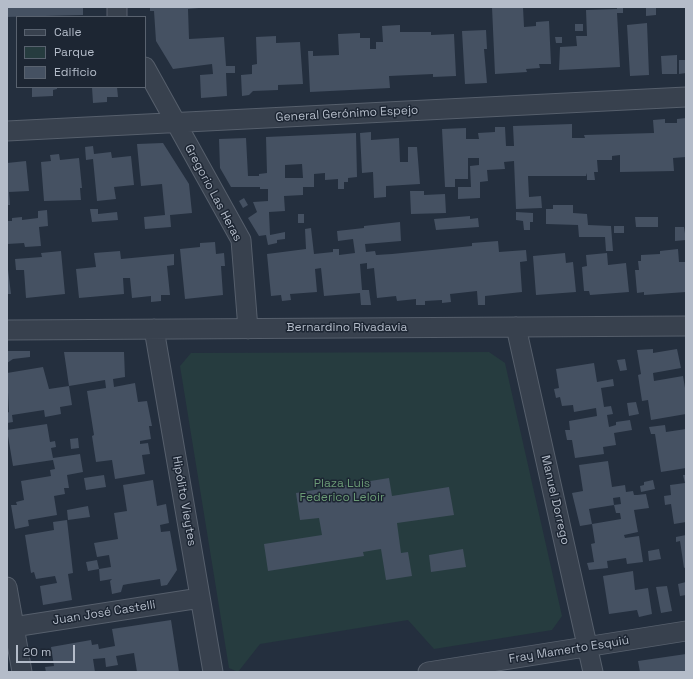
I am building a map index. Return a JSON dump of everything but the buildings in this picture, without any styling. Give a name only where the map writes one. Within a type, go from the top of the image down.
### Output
[{"type":"street","name":"Gregorio Las Heras","points":[[146,69],[241,240],[248,329]]},
{"type":"street","name":"General Gerónimo Espejo","points":[[7,131],[686,97]]},
{"type":"street","name":"Bernardino Rivadavia","points":[[7,330],[686,326]]},
{"type":"street","name":"Manuel Dorrego","points":[[516,327],[593,672]]},
{"type":"street","name":"Hipólito Vieytes","points":[[154,329],[213,672]]},
{"type":"street","points":[[7,587],[10,628],[22,672]]},
{"type":"street","name":"Juan José Castelli","points":[[10,628],[200,598]]},
{"type":"street","name":"Fray Mamerto Esquiú","points":[[428,672],[686,631]]},
{"type":"green space","name":"Plaza Luis Federico Leloir","points":[[489,352],[505,363],[562,616],[552,630],[434,649],[408,620],[260,644],[238,672],[229,668],[180,366],[191,353]]}]
